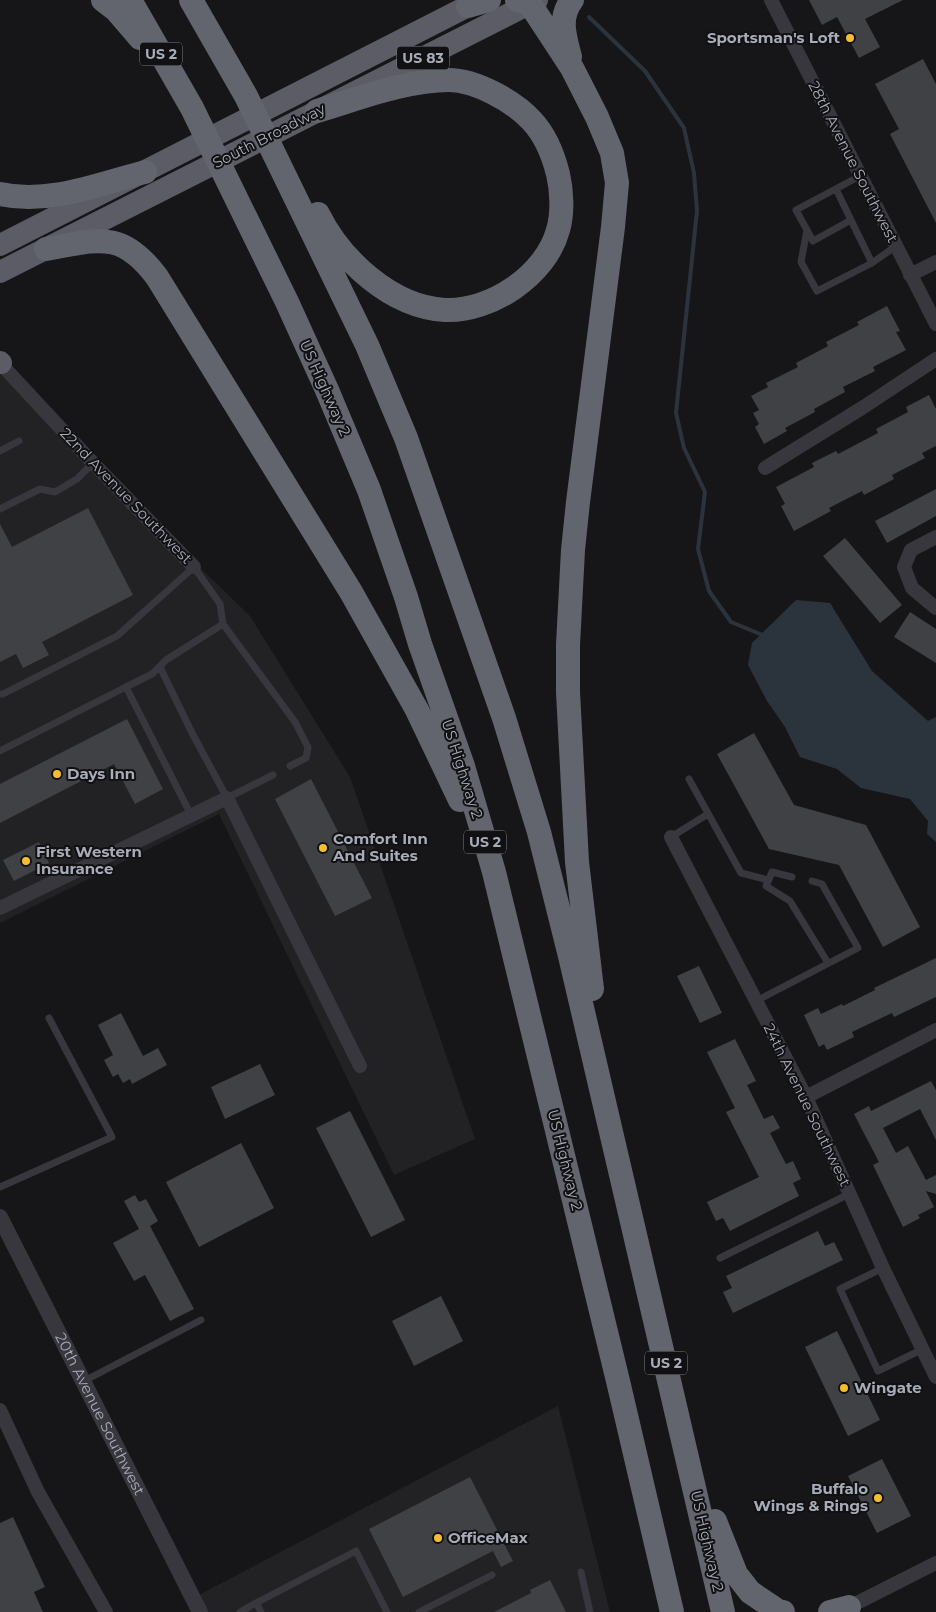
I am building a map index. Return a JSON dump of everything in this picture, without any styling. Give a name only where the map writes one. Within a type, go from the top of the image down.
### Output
[{"type":"highway","points":[[103,0],[116,10],[142,41],[163,77],[192,108]]},
{"type":"highway","name":"US Highway 2","points":[[130,0],[192,108],[287,302],[334,406],[369,490],[462,766],[494,872],[506,920],[672,1612]]},
{"type":"highway","name":"US Highway 2","points":[[191,0],[246,96],[367,345],[406,438],[504,718],[539,832],[608,1115],[723,1612]]},
{"type":"highway","points":[[572,0],[564,17],[563,31],[572,68]]},
{"type":"highway","points":[[528,1],[572,68],[597,117],[612,153],[617,183],[578,502],[570,604],[568,692],[577,862],[590,978],[604,1058],[608,1115]]},
{"type":"highway","name":"South Broadway","points":[[0,272],[528,1]]},
{"type":"highway","name":"South Broadway","points":[[0,245],[479,2]]},
{"type":"highway","points":[[275,154],[303,187],[323,224],[356,266],[372,281],[402,298],[445,310],[461,310],[477,306],[501,295],[522,282],[543,260],[558,232],[561,201],[560,183],[552,152],[541,131],[522,110],[502,97],[486,89],[451,80],[414,84],[313,113]]},
{"type":"highway","points":[[0,194],[28,197],[50,196],[155,167]]},
{"type":"highway","points":[[46,249],[91,241],[120,244],[141,258],[158,277],[351,592],[417,710],[458,794],[506,920]]},
{"type":"highway","points":[[0,288],[21,262]]},
{"type":"highway","points":[[681,1428],[722,1542],[736,1574],[750,1592],[778,1611],[783,1612]]},
{"type":"street","name":"28th Avenue Southwest","points":[[771,0],[936,324]]},
{"type":"street","points":[[910,274],[936,262]]},
{"type":"street","points":[[765,468],[862,408],[936,359]]},
{"type":"street","name":"22nd Avenue Southwest","points":[[0,362],[93,463],[194,567]]},
{"type":"street","points":[[936,537],[911,550],[904,567],[912,588],[936,608]]},
{"type":"street","points":[[0,908],[227,798],[360,1066]]},
{"type":"street","name":"24th Avenue Southwest","points":[[671,837],[806,1097],[883,1268],[936,1377]]},
{"type":"street","points":[[806,1097],[936,1030]]},
{"type":"street","name":"20th Avenue Southwest","points":[[0,1217],[200,1612]]},
{"type":"street","points":[[0,1410],[38,1492],[106,1612]]},
{"type":"street","points":[[840,1610],[936,1563]]},
{"type":"lane","points":[[851,220],[813,241],[796,210],[860,176]]},
{"type":"lane","points":[[836,189],[872,263]]},
{"type":"lane","points":[[807,229],[801,262],[816,291],[872,263],[896,246]]},
{"type":"lane","points":[[0,451],[19,441]]},
{"type":"lane","points":[[0,509],[40,489],[55,492],[77,479],[93,463]]},
{"type":"lane","points":[[194,567],[220,604],[223,624],[295,722],[308,747],[306,758],[290,766]]},
{"type":"lane","name":"22nd Avenue Southwest","points":[[0,694],[117,636],[194,567]]},
{"type":"lane","points":[[0,751],[152,674],[166,660],[223,624]]},
{"type":"lane","points":[[160,667],[191,731],[227,798],[273,774]]},
{"type":"lane","points":[[126,687],[191,815]]},
{"type":"lane","points":[[689,779],[741,873],[768,880]]},
{"type":"lane","points":[[671,837],[708,814]]},
{"type":"lane","points":[[792,877],[772,872],[766,886],[790,901],[828,963]]},
{"type":"lane","points":[[756,1001],[858,948],[822,884],[812,881]]},
{"type":"lane","points":[[0,1186],[112,1137],[49,1018]]},
{"type":"lane","points":[[720,1258],[849,1194]]},
{"type":"lane","points":[[883,1268],[840,1289],[878,1371],[923,1349]]},
{"type":"lane","points":[[84,1381],[201,1320]]},
{"type":"lane","points":[[240,1612],[356,1551],[387,1612]]},
{"type":"lane","points":[[582,1572],[590,1612]]},
{"type":"lane","points":[[418,1612],[492,1575]]},
{"type":"lane","points":[[256,1603],[261,1612]]},
{"type":"shaded area","points":[[0,373],[250,616],[350,777],[475,1139],[394,1175],[219,814],[0,923]]},
{"type":"shaded area","points":[[796,600],[830,603],[872,671],[928,721],[936,717],[936,842],[927,834],[928,821],[910,799],[861,788],[837,769],[800,757],[785,727],[767,701],[748,665],[752,643]]},
{"type":"shaded area","points":[[558,1406],[610,1612],[202,1612],[195,1597]]},
{"type":"building","points":[[809,0],[903,0],[865,19],[880,47],[859,58],[837,17],[822,25]]},
{"type":"building","points":[[923,59],[936,84],[936,223],[890,134],[899,129],[875,84]]},
{"type":"building","points":[[887,306],[900,331],[896,332],[906,350],[873,367],[875,371],[843,387],[845,392],[814,409],[815,412],[785,428],[787,431],[764,444],[755,427],[759,424],[753,413],[759,410],[751,396],[768,387],[766,383],[798,367],[796,363],[828,346],[826,342],[859,325],[857,322]]},
{"type":"building","points":[[929,395],[936,409],[936,446],[922,453],[925,458],[892,475],[894,479],[864,495],[862,491],[829,508],[831,511],[794,531],[781,506],[785,504],[776,487],[814,467],[812,463],[836,451],[838,454],[878,433],[876,429],[908,412],[906,407]]},
{"type":"building","points":[[936,489],[936,516],[887,543],[875,521]]},
{"type":"building","points":[[88,508],[133,595],[42,642],[49,655],[23,668],[16,654],[0,662],[0,524],[12,547]]},
{"type":"building","points":[[845,538],[902,605],[880,623],[823,556]]},
{"type":"building","points":[[910,612],[936,629],[936,663],[894,637]]},
{"type":"building","name":"Days Inn","points":[[127,719],[163,789],[135,804],[114,764],[0,823],[0,784]]},
{"type":"building","points":[[754,733],[794,805],[866,825],[920,927],[883,947],[839,865],[769,849],[717,754]]},
{"type":"building","name":"Comfort Inn And Suites","points":[[311,779],[372,898],[335,916],[275,799]]},
{"type":"building","name":"First Western Insurance","points":[[39,842],[49,863],[14,881],[3,860]]},
{"type":"building","points":[[936,958],[936,997],[894,1017],[892,1013],[852,1032],[854,1037],[827,1050],[824,1044],[819,1047],[804,1015],[818,1008],[821,1014],[842,1004],[843,1006],[875,990],[874,988]]},
{"type":"building","points":[[699,966],[722,1013],[700,1023],[677,976]]},
{"type":"building","points":[[121,1013],[143,1056],[158,1048],[167,1065],[132,1084],[130,1079],[123,1083],[118,1074],[113,1077],[104,1060],[113,1055],[98,1025]]},
{"type":"building","points":[[735,1039],[756,1081],[747,1085],[764,1119],[773,1115],[780,1128],[770,1133],[786,1164],[793,1161],[801,1179],[793,1183],[799,1196],[730,1231],[723,1218],[716,1221],[707,1202],[759,1177],[726,1112],[735,1108],[707,1052]]},
{"type":"building","points":[[260,1064],[275,1095],[225,1119],[211,1087]]},
{"type":"building","points":[[931,1081],[936,1090],[936,1140],[920,1109],[883,1128],[896,1153],[908,1146],[926,1180],[936,1175],[936,1194],[926,1191],[934,1207],[918,1215],[920,1218],[903,1227],[873,1165],[879,1162],[854,1114],[869,1106],[871,1111]]},
{"type":"building","points":[[350,1111],[405,1220],[371,1237],[316,1128]]},
{"type":"building","points":[[241,1143],[274,1208],[199,1247],[166,1182]]},
{"type":"building","points":[[135,1195],[139,1202],[146,1199],[158,1221],[150,1226],[194,1309],[170,1321],[145,1275],[134,1281],[113,1243],[139,1229],[124,1201]]},
{"type":"building","points":[[818,1231],[825,1246],[834,1242],[843,1260],[733,1313],[723,1292],[732,1288],[726,1276]]},
{"type":"building","points":[[441,1296],[463,1341],[414,1366],[392,1321]]},
{"type":"building","points":[[837,1331],[880,1420],[848,1436],[805,1347]]},
{"type":"building","points":[[882,1459],[911,1516],[877,1533],[848,1476]]},
{"type":"building","points":[[470,1477],[513,1561],[501,1567],[493,1551],[403,1597],[369,1529]]},
{"type":"building","points":[[13,1517],[45,1587],[34,1592],[43,1612],[0,1612],[0,1523]]},
{"type":"building","points":[[550,1580],[566,1612],[494,1612],[531,1593],[530,1590]]},
{"type":"waterway","points":[[589,17],[645,71],[684,128],[694,173],[697,211],[676,413],[684,448],[705,492],[698,549],[709,591],[731,622],[765,636]]},
{"type":"place","name":"Sportsman's Loft","points":[[850,38]]},
{"type":"place","name":"Days Inn","points":[[57,774]]},
{"type":"place","name":"Comfort Inn And Suites","points":[[323,848]]},
{"type":"place","name":"First Western Insurance","points":[[26,861]]},
{"type":"place","name":"Wingate","points":[[844,1388]]},
{"type":"place","name":"Buffalo Wings & Rings","points":[[878,1498]]},
{"type":"place","name":"OfficeMax","points":[[438,1538]]}]
